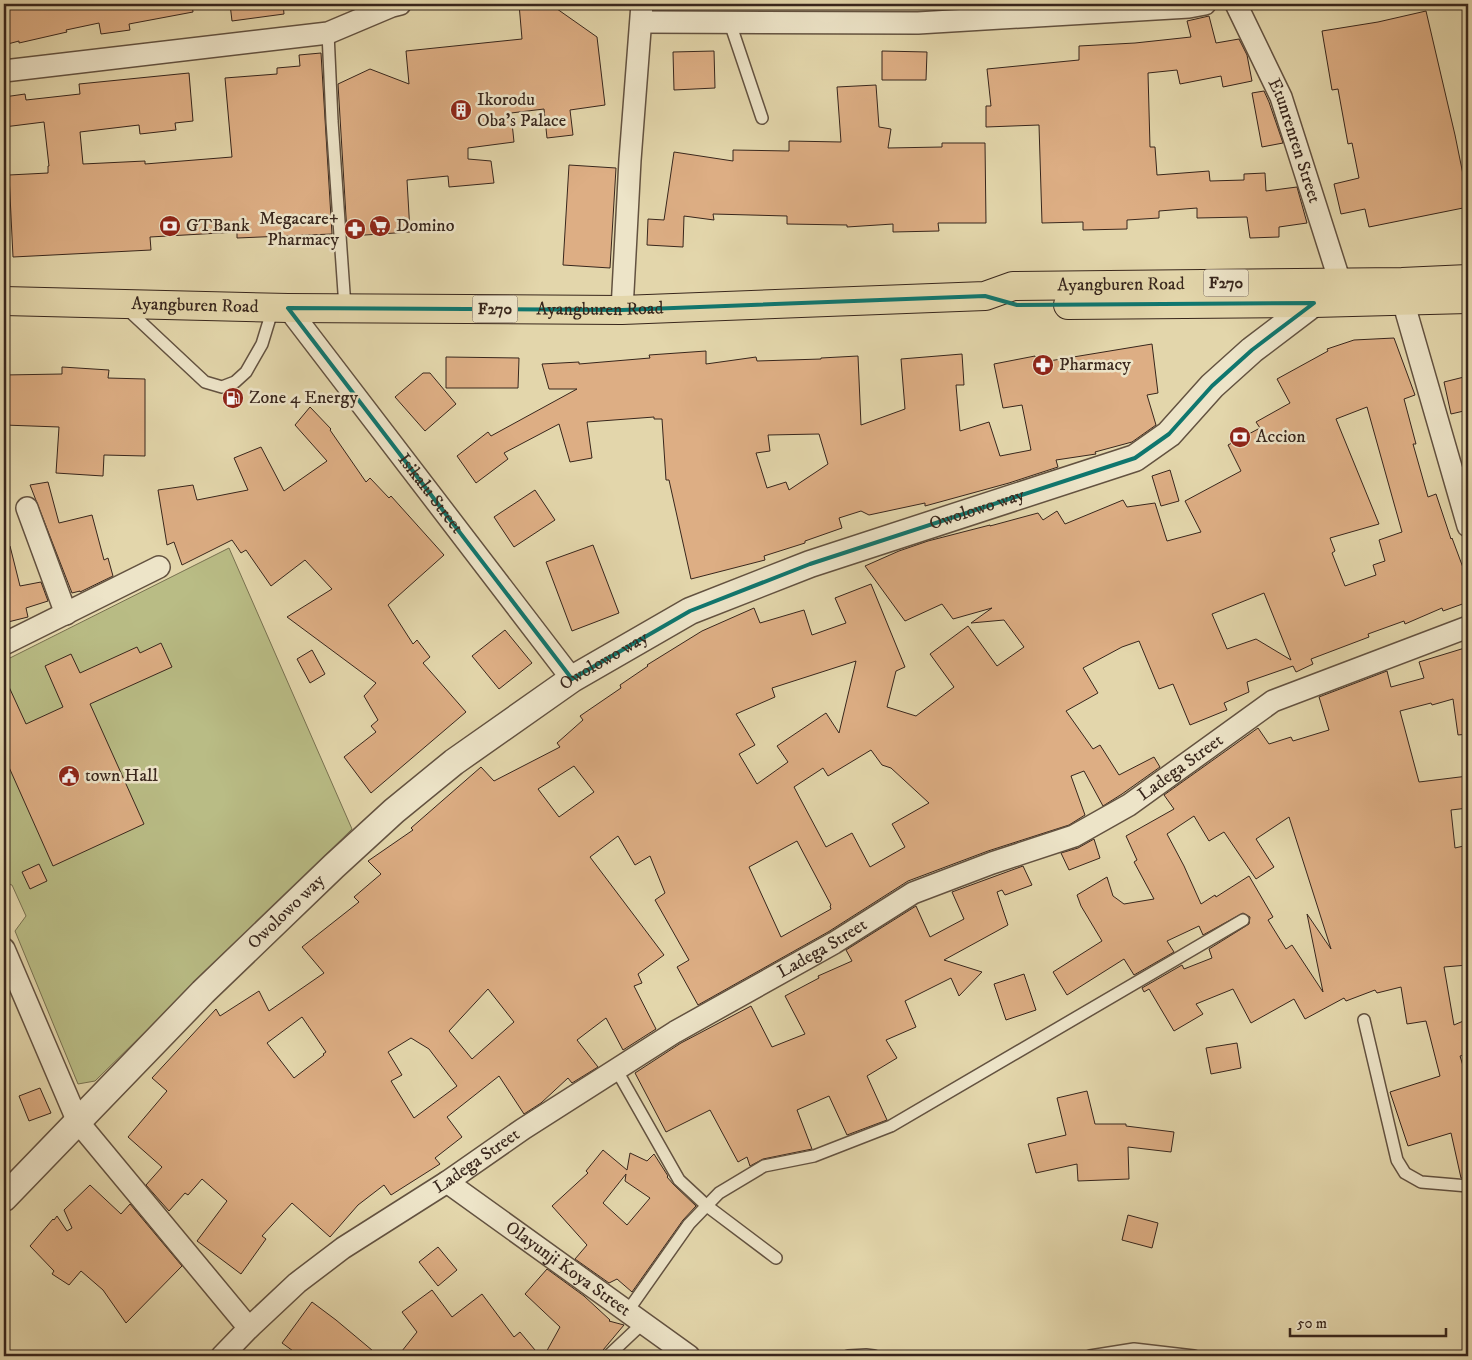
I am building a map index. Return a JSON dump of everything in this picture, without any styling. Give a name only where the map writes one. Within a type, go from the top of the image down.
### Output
[{"type":"main road","name":"Ayangburen Road","points":[[985,296],[1012,286],[1468,280]]},
{"type":"main road","name":"Ayangburen Road","points":[[4,301],[281,308],[622,310],[985,296],[1017,305],[1314,303],[1468,299]]},
{"type":"street","points":[[4,71],[328,32],[400,4]]},
{"type":"street","points":[[622,310],[630,160],[642,13],[730,23],[918,23],[1189,7],[1205,4]]},
{"type":"street","name":"Etunrenren Street","points":[[1236,4],[1281,97],[1340,282]]},
{"type":"street","points":[[1403,301],[1468,526]]},
{"type":"street","name":"Owolowo way","points":[[4,1198],[203,992],[394,811],[454,762],[572,679],[690,611],[810,564],[1135,458],[1169,434],[1212,386],[1252,350],[1314,303]]},
{"type":"street","name":"Isikalu Street","points":[[281,308],[334,370],[572,679]]},
{"type":"street","points":[[27,508],[66,614]]},
{"type":"street","points":[[4,644],[159,567]]},
{"type":"street","name":"Ladega Street","points":[[222,1356],[249,1328],[297,1284],[344,1248],[447,1182],[523,1129],[675,1032],[834,943],[914,894],[992,863],[1074,836],[1129,805],[1273,701],[1468,627]]},
{"type":"street","points":[[4,949],[78,1122],[249,1328]]},
{"type":"street","name":"Olayunji Koya Street","points":[[447,1182],[689,1356]]},
{"type":"lane","points":[[730,23],[762,118]]},
{"type":"lane","points":[[328,32],[345,308]]},
{"type":"lane","points":[[122,304],[204,382],[222,387],[235,382],[246,372],[281,308]]},
{"type":"lane","points":[[608,1356],[635,1318],[689,1224],[719,1193],[764,1166],[814,1156],[891,1126],[1243,920]]},
{"type":"lane","points":[[1364,1020],[1397,1160],[1404,1173],[1421,1182],[1468,1186]]},
{"type":"lane","points":[[616,1069],[679,1180],[707,1206],[776,1258]]},
{"type":"lane","points":[[1090,1356],[1133,1352],[1194,1356]]},
{"type":"lane","points":[[848,1356],[874,1356]]},
{"type":"highlighted area","points":[[985,296],[1017,305],[1314,303],[1252,350],[1212,386],[1169,434],[1135,458],[810,564],[690,611],[572,679],[288,308],[622,310]]},
{"type":"green space","points":[[229,548],[352,829],[95,1081],[78,1084],[15,931],[26,916],[12,885],[4,883],[4,661]]},
{"type":"building","points":[[4,4],[192,4],[193,12],[129,24],[130,30],[101,34],[99,23],[66,30],[67,32],[4,45]]},
{"type":"building","points":[[230,4],[283,4],[284,14],[232,21]]},
{"type":"building","points":[[519,4],[550,4],[597,37],[605,105],[570,110],[573,135],[547,138],[544,109],[511,113],[514,142],[468,148],[468,159],[491,161],[494,183],[449,187],[448,176],[407,180],[410,232],[350,236],[347,233],[338,84],[370,69],[409,84],[406,51],[522,39]]},
{"type":"building","points":[[1426,11],[1455,135],[1468,207],[1369,227],[1365,209],[1341,214],[1334,184],[1359,178],[1352,143],[1348,144],[1338,89],[1332,90],[1322,31],[1378,22]]},
{"type":"building","points":[[1209,16],[1216,43],[1239,39],[1247,55],[1252,81],[1223,87],[1221,76],[1180,84],[1177,70],[1148,73],[1150,147],[1155,147],[1157,175],[1209,171],[1210,181],[1244,180],[1244,174],[1265,173],[1266,191],[1297,187],[1307,223],[1279,227],[1279,237],[1250,238],[1247,217],[1197,218],[1197,208],[1159,211],[1159,218],[1127,220],[1127,229],[1083,230],[1083,222],[1042,223],[1039,125],[986,127],[986,106],[991,106],[987,69],[1079,60],[1079,46],[1191,37],[1187,21]]},
{"type":"building","points":[[714,51],[715,88],[674,90],[673,52]]},
{"type":"building","points":[[882,51],[927,52],[926,80],[882,80]]},
{"type":"building","points":[[321,53],[332,234],[237,238],[237,232],[150,237],[151,250],[13,257],[9,175],[48,173],[49,166],[44,122],[4,127],[4,97],[25,94],[26,100],[80,94],[79,84],[189,73],[193,121],[175,123],[176,130],[140,134],[139,125],[80,132],[83,164],[145,161],[145,164],[232,157],[225,78],[277,74],[277,68],[300,66],[299,55]]},
{"type":"building","points":[[876,85],[879,127],[891,129],[888,148],[942,147],[942,143],[985,143],[986,223],[938,223],[939,231],[893,232],[893,224],[847,227],[847,225],[787,224],[787,216],[713,214],[714,220],[684,216],[683,247],[647,245],[648,219],[664,220],[674,152],[733,161],[733,150],[789,151],[789,141],[841,142],[837,87]]},
{"type":"building","points":[[1264,91],[1283,143],[1262,147],[1252,93]]},
{"type":"building","points":[[569,165],[616,168],[610,268],[563,265]]},
{"type":"building","points":[[1394,338],[1415,395],[1404,399],[1416,444],[1413,444],[1428,497],[1436,494],[1468,581],[1468,602],[1443,611],[1442,608],[1405,624],[1404,621],[1368,634],[1369,637],[1311,659],[1313,664],[1296,672],[1293,666],[1247,682],[1249,692],[1224,703],[1227,710],[1190,725],[1173,684],[1159,689],[1139,641],[1122,647],[1083,668],[1098,693],[1066,711],[1093,749],[1100,745],[1119,775],[1154,757],[1160,767],[1103,806],[1084,771],[1071,776],[1085,815],[1069,825],[988,851],[908,881],[828,932],[698,1005],[677,967],[689,960],[655,900],[665,893],[650,856],[635,865],[618,836],[590,857],[664,955],[638,974],[642,983],[634,986],[656,1029],[623,1050],[606,1018],[577,1040],[598,1067],[572,1083],[568,1078],[541,1103],[524,1114],[499,1076],[447,1117],[462,1137],[435,1158],[440,1164],[391,1195],[384,1185],[358,1205],[330,1237],[292,1203],[262,1236],[266,1239],[241,1274],[197,1241],[227,1201],[202,1179],[188,1195],[185,1193],[169,1211],[146,1185],[162,1167],[128,1137],[167,1091],[152,1078],[216,1009],[220,1016],[259,991],[269,1011],[324,973],[302,947],[359,902],[354,897],[381,874],[368,861],[413,830],[411,828],[481,767],[494,781],[560,747],[557,743],[583,720],[580,716],[621,688],[620,685],[647,665],[702,631],[754,608],[760,623],[804,610],[812,635],[846,623],[835,598],[871,584],[905,667],[896,671],[887,707],[916,716],[954,687],[930,654],[968,626],[997,666],[1024,647],[1004,620],[971,623],[992,608],[953,619],[942,604],[905,621],[865,566],[928,541],[1038,513],[1043,520],[1057,511],[1065,524],[1123,500],[1127,507],[1155,503],[1167,541],[1201,532],[1185,501],[1241,471],[1228,445],[1260,428],[1256,422],[1290,403],[1277,379],[1328,351],[1327,349],[1354,340]],"holes":[[[1367,407],[1402,532],[1379,540],[1385,561],[1373,565],[1376,575],[1345,586],[1332,553],[1335,551],[1330,538],[1379,524],[1336,419]],[[1264,593],[1291,660],[1256,639],[1227,649],[1212,614]],[[856,661],[839,733],[826,713],[777,746],[788,762],[757,784],[739,754],[755,745],[736,714],[775,697],[772,688]],[[871,750],[882,765],[891,768],[929,803],[892,824],[905,847],[870,867],[852,833],[826,847],[794,787],[823,768],[828,776]],[[574,766],[594,792],[559,817],[538,789]],[[797,841],[831,905],[831,909],[781,937],[749,867]],[[488,989],[514,1022],[472,1059],[449,1031]],[[302,1017],[326,1052],[294,1078],[267,1043]],[[411,1038],[429,1049],[457,1086],[414,1118],[391,1081],[402,1075],[388,1052]]]},
{"type":"building","points":[[1152,344],[1158,393],[1147,395],[1156,425],[1132,442],[1095,452],[1096,454],[1056,460],[1058,467],[1009,483],[925,506],[925,503],[869,515],[861,511],[839,518],[842,528],[805,541],[805,543],[764,556],[765,560],[691,579],[669,480],[666,480],[662,419],[654,419],[654,417],[587,422],[592,458],[570,462],[559,424],[504,453],[508,459],[476,483],[457,456],[488,432],[491,436],[577,389],[549,389],[542,364],[579,362],[579,364],[650,358],[649,355],[706,351],[706,364],[756,357],[757,361],[858,356],[861,425],[905,409],[901,359],[962,354],[964,385],[956,385],[960,431],[989,422],[1000,456],[1031,450],[1022,405],[1003,408],[994,364],[1035,356],[1037,363]],"holes":[[[819,434],[828,464],[789,490],[786,482],[767,488],[756,453],[770,451],[768,435]]]},
{"type":"building","points":[[446,357],[519,358],[518,388],[446,388]]},
{"type":"building","points":[[62,367],[109,370],[108,378],[145,379],[145,456],[104,455],[103,476],[56,473],[59,427],[4,425],[4,375],[62,374]]},
{"type":"building","points":[[423,373],[430,373],[456,404],[425,431],[395,397]]},
{"type":"building","points":[[1468,376],[1468,410],[1451,414],[1444,382]]},
{"type":"building","points":[[310,407],[331,429],[366,482],[370,478],[389,498],[391,496],[444,555],[388,605],[413,644],[417,640],[430,657],[423,663],[466,712],[371,793],[344,757],[376,732],[371,726],[378,720],[364,696],[376,683],[287,617],[332,589],[305,560],[271,586],[246,550],[241,553],[232,540],[182,565],[174,542],[167,545],[158,490],[193,485],[197,500],[248,490],[234,458],[261,447],[284,491],[327,461],[295,425]]},
{"type":"building","points":[[1170,470],[1179,501],[1161,506],[1152,476]]},
{"type":"building","points":[[48,482],[59,523],[92,515],[104,560],[108,558],[113,576],[80,592],[72,593],[30,485]]},
{"type":"building","points":[[535,490],[555,520],[514,547],[494,517]]},
{"type":"building","points":[[593,545],[619,613],[572,631],[546,562]]},
{"type":"building","points":[[4,546],[10,546],[20,586],[41,582],[48,601],[26,608],[28,617],[4,623]]},
{"type":"building","points":[[505,630],[532,663],[499,689],[472,656]]},
{"type":"building","points":[[161,643],[172,667],[90,704],[144,824],[53,866],[4,756],[4,676],[26,724],[63,707],[45,666],[71,654],[80,673],[137,647],[140,653]]},
{"type":"building","points":[[1468,647],[1468,734],[1458,735],[1453,699],[1400,711],[1419,782],[1468,776],[1468,808],[1451,810],[1455,848],[1468,845],[1468,965],[1444,967],[1454,1025],[1468,1019],[1468,1054],[1460,1056],[1468,1082],[1468,1178],[1461,1178],[1451,1133],[1408,1146],[1390,1092],[1440,1076],[1426,1021],[1407,1024],[1401,987],[1377,993],[1375,990],[1346,1001],[1344,998],[1305,1019],[1294,999],[1251,1023],[1233,989],[1196,1004],[1203,1014],[1174,1031],[1149,989],[1144,992],[1142,988],[1182,965],[1184,969],[1212,958],[1209,949],[1249,924],[1250,917],[1243,913],[1203,935],[1199,926],[1167,941],[1174,952],[1134,975],[1124,959],[1067,995],[1053,972],[1102,941],[1081,906],[1077,895],[1107,877],[1113,896],[1124,904],[1154,899],[1134,862],[1137,860],[1126,836],[1174,809],[1164,795],[1258,728],[1269,744],[1291,737],[1293,741],[1329,730],[1319,697],[1387,671],[1391,687],[1424,678],[1419,662]],"holes":[[[1194,816],[1209,841],[1224,832],[1256,879],[1274,867],[1256,839],[1289,817],[1331,949],[1307,914],[1323,992],[1292,945],[1286,949],[1268,920],[1273,917],[1249,876],[1216,897],[1215,895],[1201,904],[1167,834]]]},
{"type":"building","points":[[312,650],[325,674],[310,683],[297,659]]},
{"type":"building","points":[[1094,839],[1100,858],[1069,870],[1061,853],[1078,848]]},
{"type":"building","points":[[39,864],[47,881],[30,889],[22,872]]},
{"type":"building","points":[[1023,866],[1032,885],[1005,895],[1002,890],[997,892],[1008,925],[944,960],[982,972],[959,996],[951,978],[905,1001],[916,1027],[886,1040],[897,1058],[867,1076],[887,1120],[847,1135],[829,1096],[797,1110],[812,1149],[763,1159],[750,1166],[747,1157],[738,1162],[710,1110],[666,1132],[635,1073],[681,1043],[751,1006],[772,1047],[805,1034],[785,996],[819,978],[818,976],[852,961],[846,950],[916,906],[930,937],[964,919],[952,892]]},
{"type":"building","points":[[1024,974],[1036,1010],[1006,1020],[994,984]]},
{"type":"building","points":[[1237,1043],[1241,1068],[1211,1074],[1206,1048]]},
{"type":"building","points":[[40,1088],[51,1113],[29,1121],[19,1096]]},
{"type":"building","points":[[1087,1091],[1095,1124],[1126,1124],[1126,1126],[1174,1132],[1171,1152],[1128,1147],[1129,1179],[1078,1181],[1077,1164],[1036,1173],[1028,1144],[1066,1135],[1057,1098]]},
{"type":"building","points":[[603,1150],[627,1170],[630,1153],[647,1161],[654,1154],[667,1177],[696,1206],[683,1220],[632,1292],[617,1279],[609,1283],[575,1259],[587,1245],[552,1206],[588,1173],[586,1171]],"holes":[[[626,1174],[625,1181],[650,1198],[627,1225],[603,1203]]]},
{"type":"building","points":[[90,1185],[121,1214],[130,1204],[182,1266],[126,1323],[103,1290],[81,1271],[69,1285],[52,1274],[54,1271],[30,1246],[57,1216],[67,1231],[72,1228],[64,1210]]},
{"type":"building","points":[[1128,1215],[1158,1223],[1152,1248],[1122,1240]]},
{"type":"building","points":[[438,1247],[457,1270],[438,1286],[419,1262]]},
{"type":"building","points":[[547,1269],[584,1296],[609,1321],[624,1325],[598,1356],[544,1356],[560,1327],[525,1294]]},
{"type":"building","points":[[432,1290],[452,1317],[482,1294],[514,1337],[520,1332],[540,1356],[398,1356],[417,1332],[402,1312]]},
{"type":"building","points":[[312,1302],[379,1356],[300,1356],[282,1343]]},
{"type":"place","name":"Ikorodu Oba's Palace","points":[[461,110]]},
{"type":"place","name":"GTBank","points":[[170,226]]},
{"type":"place","name":"Domino","points":[[380,226]]},
{"type":"place","name":"Megacare+ Pharmacy","points":[[355,229]]},
{"type":"place","name":"Pharmacy","points":[[1043,365]]},
{"type":"place","name":"Zone 4 Energy","points":[[233,398]]},
{"type":"place","name":"Accion","points":[[1240,437]]},
{"type":"place","name":"town Hall","points":[[69,776]]}]
